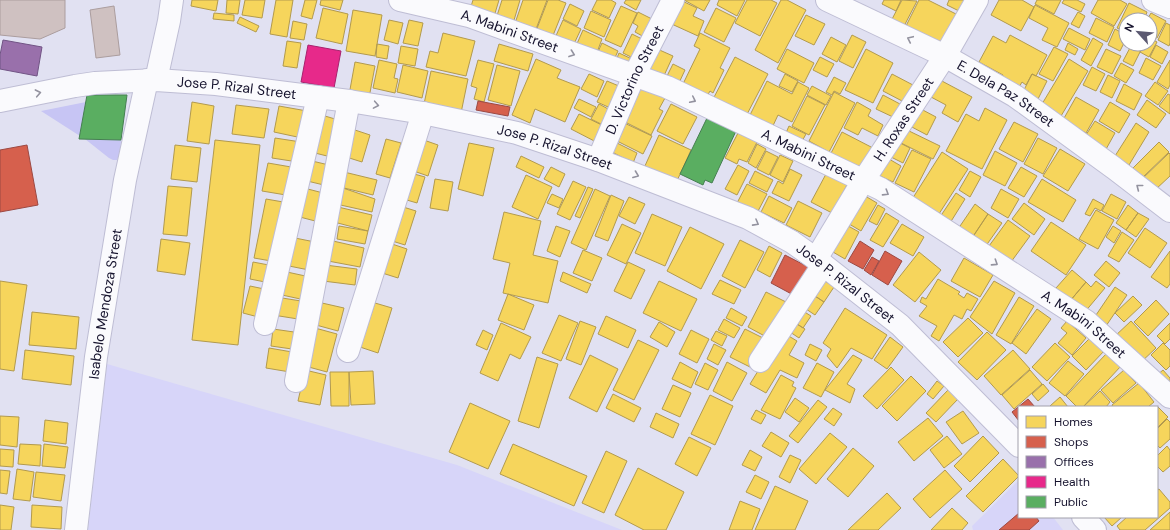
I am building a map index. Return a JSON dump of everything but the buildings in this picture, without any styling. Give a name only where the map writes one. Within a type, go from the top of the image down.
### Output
[{"type":"street","name":"Isabelo Mendoza Street","points":[[76,530],[96,357],[125,180],[151,80],[169,21],[172,0]]},
{"type":"street","name":"A. Mabini Street","points":[[400,0],[469,16],[667,87],[881,189],[1086,321],[1170,397]]},
{"type":"street","name":"D. Victorino Street","points":[[598,160],[634,76],[674,0]]},
{"type":"street","name":"E. Dela Paz Street","points":[[827,0],[945,56],[1015,96],[1170,211]]},
{"type":"street","name":"H. Roxas Street","points":[[760,361],[819,262],[863,181],[945,56],[977,0]]},
{"type":"street","points":[[1153,0],[1170,8]]},
{"type":"street","name":"Jose P. Rizal Street","points":[[0,101],[75,86],[151,80],[216,84],[349,101],[423,114],[517,133],[598,160],[748,218],[792,242],[900,325],[1018,445]]},
{"type":"street","points":[[265,324],[318,97]]},
{"type":"street","points":[[296,381],[349,101]]},
{"type":"street","points":[[348,351],[423,114]]},
{"type":"street","points":[[1084,518],[1095,530]]},
{"type":"shaded area","points":[[86,102],[80,136],[41,111]]},
{"type":"shaded area","points":[[85,139],[121,140],[120,153],[117,160],[109,158]]},
{"type":"shaded area","points":[[107,364],[457,465],[622,530],[88,530]]},
{"type":"shaded area","points":[[1018,481],[1018,518],[1054,518],[1063,530],[973,530],[972,526]]}]
